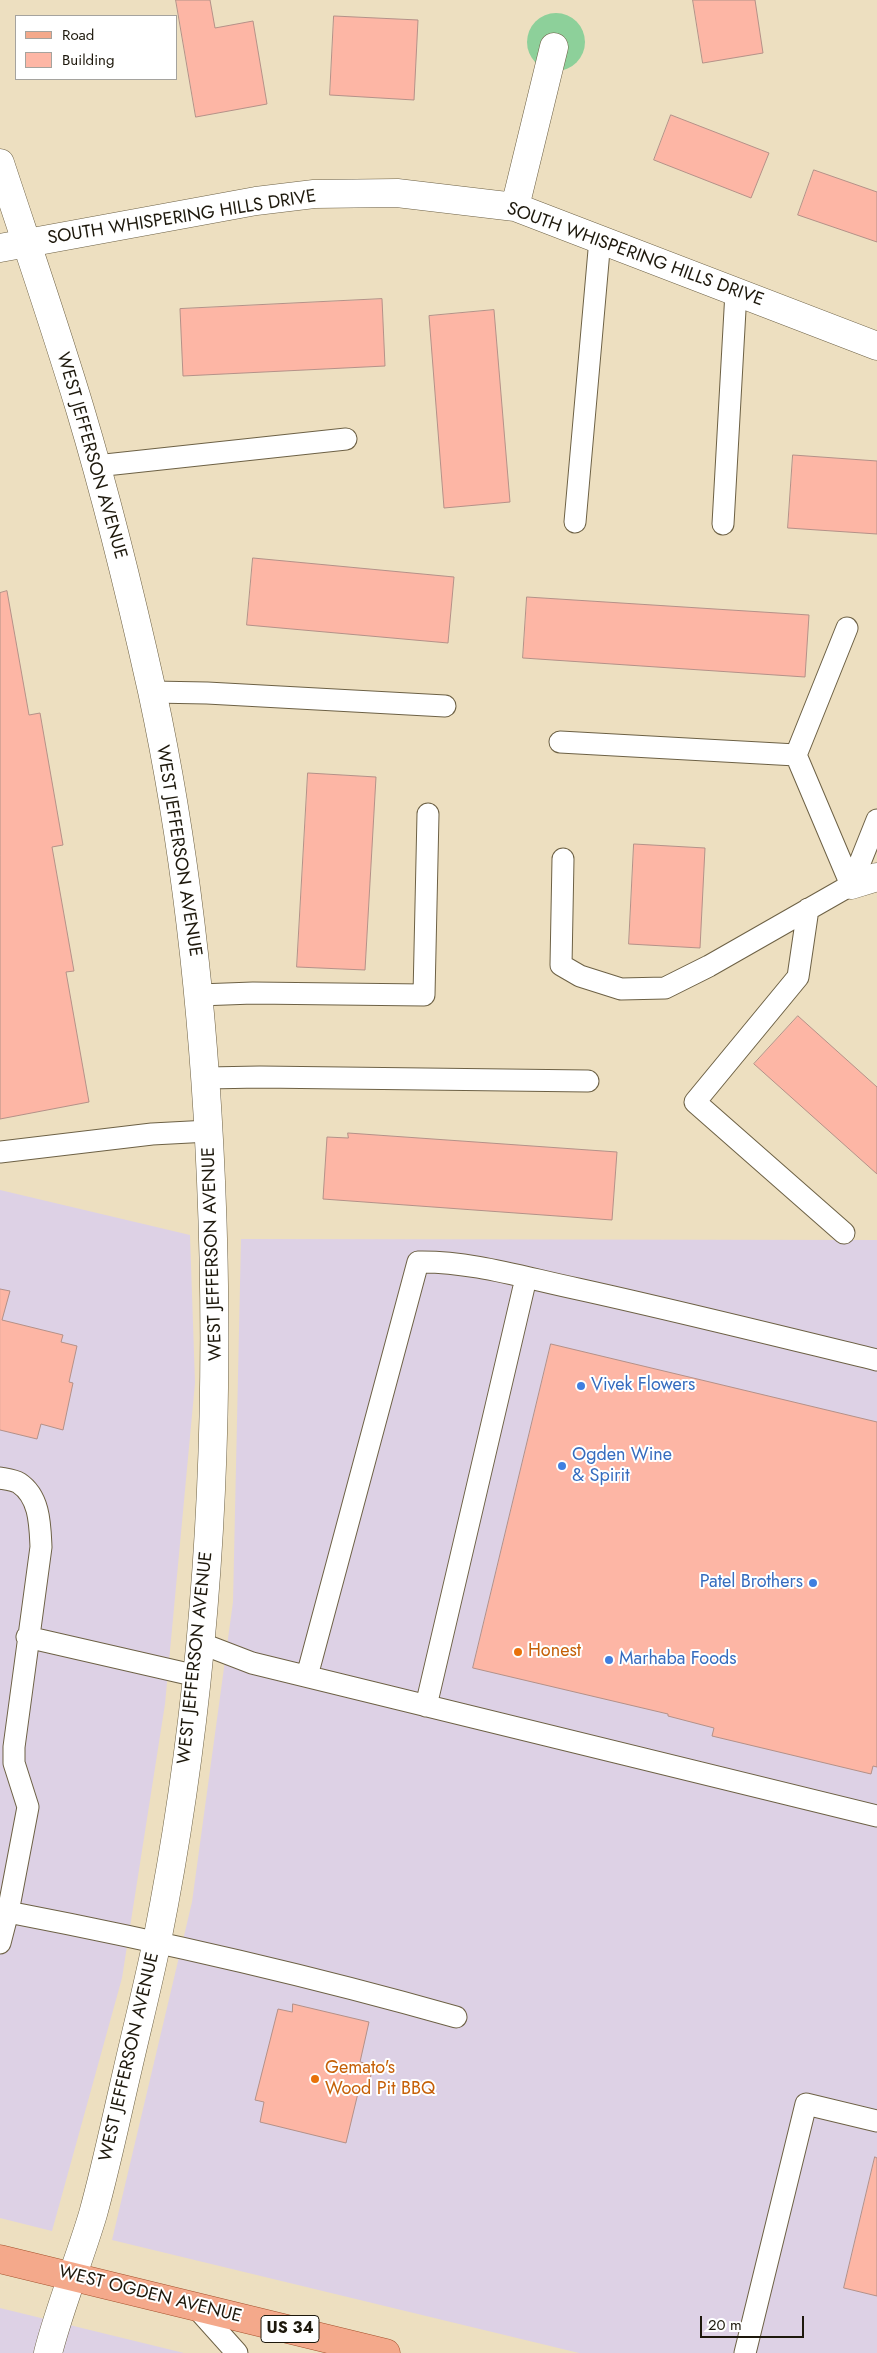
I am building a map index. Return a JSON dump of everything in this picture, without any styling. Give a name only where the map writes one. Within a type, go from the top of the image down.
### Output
[{"type":"main road","name":"WEST OGDEN AVENUE","points":[[0,2259],[73,2275],[386,2353]]},
{"type":"street","points":[[515,206],[554,47]]},
{"type":"street","name":"WEST JEFFERSON AVENUE","points":[[0,163],[81,413],[96,466],[152,692],[178,831],[199,995],[206,1078],[216,1386],[210,1516],[197,1676],[182,1793],[157,1941],[93,2213],[48,2353]]},
{"type":"street","name":"SOUTH WHISPERING HILLS DRIVE","points":[[0,248],[256,201],[314,194],[398,193],[515,206],[877,346]]},
{"type":"street","points":[[851,885],[877,877]]},
{"type":"lane","points":[[574,522],[600,239]]},
{"type":"lane","points":[[723,524],[736,292]]},
{"type":"lane","points":[[96,466],[346,439]]},
{"type":"lane","points":[[847,628],[796,754],[851,885]]},
{"type":"lane","points":[[152,692],[207,693],[445,706]]},
{"type":"lane","points":[[560,742],[796,754]]},
{"type":"lane","points":[[199,995],[253,993],[424,995],[428,814]]},
{"type":"lane","points":[[563,859],[561,965],[580,976],[621,989],[665,988],[709,966],[851,885],[877,820]]},
{"type":"lane","points":[[808,909],[798,977],[695,1102],[844,1233]]},
{"type":"lane","points":[[206,1078],[588,1081]]},
{"type":"lane","points":[[0,1152],[152,1134],[209,1130]]},
{"type":"lane","points":[[307,1676],[418,1262],[450,1261],[694,1315],[877,1360]]},
{"type":"lane","points":[[426,1706],[526,1278]]},
{"type":"lane","points":[[0,1478],[19,1484],[34,1501],[40,1524],[41,1548],[27,1637],[14,1747],[7,1762],[28,1807],[8,1912],[0,1943]]},
{"type":"lane","points":[[27,1637],[197,1676]]},
{"type":"lane","points":[[200,1643],[252,1663],[877,1816]]},
{"type":"lane","points":[[8,1912],[157,1941],[355,1988],[456,2017]]},
{"type":"lane","points":[[746,2353],[806,2104],[877,2120]]},
{"type":"lane","points":[[194,2305],[237,2353]]},
{"type":"shaded area","points":[[0,1190],[190,1235],[195,1383],[165,1704],[122,1978],[52,2231],[0,2218]]},
{"type":"shaded area","points":[[241,1239],[877,1240],[877,2353],[579,2353],[112,2240],[192,1902],[233,1602]]},
{"type":"shaded area","points":[[0,2308],[184,2353],[0,2353]]},
{"type":"green space","points":[[556,13],[572,18],[580,26],[585,42],[580,58],[572,66],[556,71],[540,66],[532,58],[527,42],[532,26],[540,18]]},
{"type":"building","points":[[176,0],[210,0],[215,28],[253,21],[267,104],[196,117]]},
{"type":"building","points":[[693,0],[755,0],[763,53],[703,63]]},
{"type":"building","points":[[334,16],[418,20],[414,100],[330,95]]},
{"type":"building","points":[[671,115],[769,153],[751,198],[654,160]]},
{"type":"building","points":[[814,170],[877,192],[877,242],[798,215]]},
{"type":"building","points":[[382,299],[385,366],[183,376],[180,309]]},
{"type":"building","points":[[494,310],[510,502],[444,508],[429,316]]},
{"type":"building","points":[[793,455],[877,461],[877,534],[788,528]]},
{"type":"building","points":[[253,558],[454,577],[448,643],[247,625]]},
{"type":"building","points":[[7,591],[29,715],[40,713],[63,845],[52,847],[74,971],[66,972],[89,1102],[0,1119],[0,593]]},
{"type":"building","points":[[527,597],[809,615],[805,677],[523,658]]},
{"type":"building","points":[[308,773],[376,777],[365,970],[297,967]]},
{"type":"building","points":[[634,844],[705,848],[700,948],[629,944]]},
{"type":"building","points":[[798,1016],[877,1087],[877,1174],[754,1064]]},
{"type":"building","points":[[348,1133],[617,1152],[612,1220],[323,1199],[327,1137],[348,1138]]},
{"type":"building","points":[[0,1289],[10,1291],[2,1320],[63,1335],[61,1342],[77,1346],[69,1382],[73,1383],[63,1430],[41,1424],[37,1439],[0,1430]]},
{"type":"building","points":[[551,1344],[877,1422],[877,1767],[873,1766],[871,1774],[712,1736],[714,1728],[668,1716],[668,1714],[473,1668]]},
{"type":"building","name":"Gemato's Wood Pit BBQ","points":[[293,2004],[369,2022],[360,2062],[373,2065],[367,2094],[358,2093],[346,2143],[260,2122],[264,2102],[255,2100],[278,2009],[292,2012]]},
{"type":"building","points":[[875,2157],[877,2158],[877,2296],[844,2288]]},
{"type":"place","name":"Vivek Flowers","points":[[581,1386]]},
{"type":"place","name":"Ogden Wine & Spirit","points":[[562,1466]]},
{"type":"place","name":"Patel Brothers","points":[[813,1583]]},
{"type":"place","name":"Honest","points":[[518,1652]]},
{"type":"place","name":"Marhaba Foods","points":[[609,1660]]},
{"type":"place","name":"Gemato's Wood Pit BBQ","points":[[315,2079]]}]
